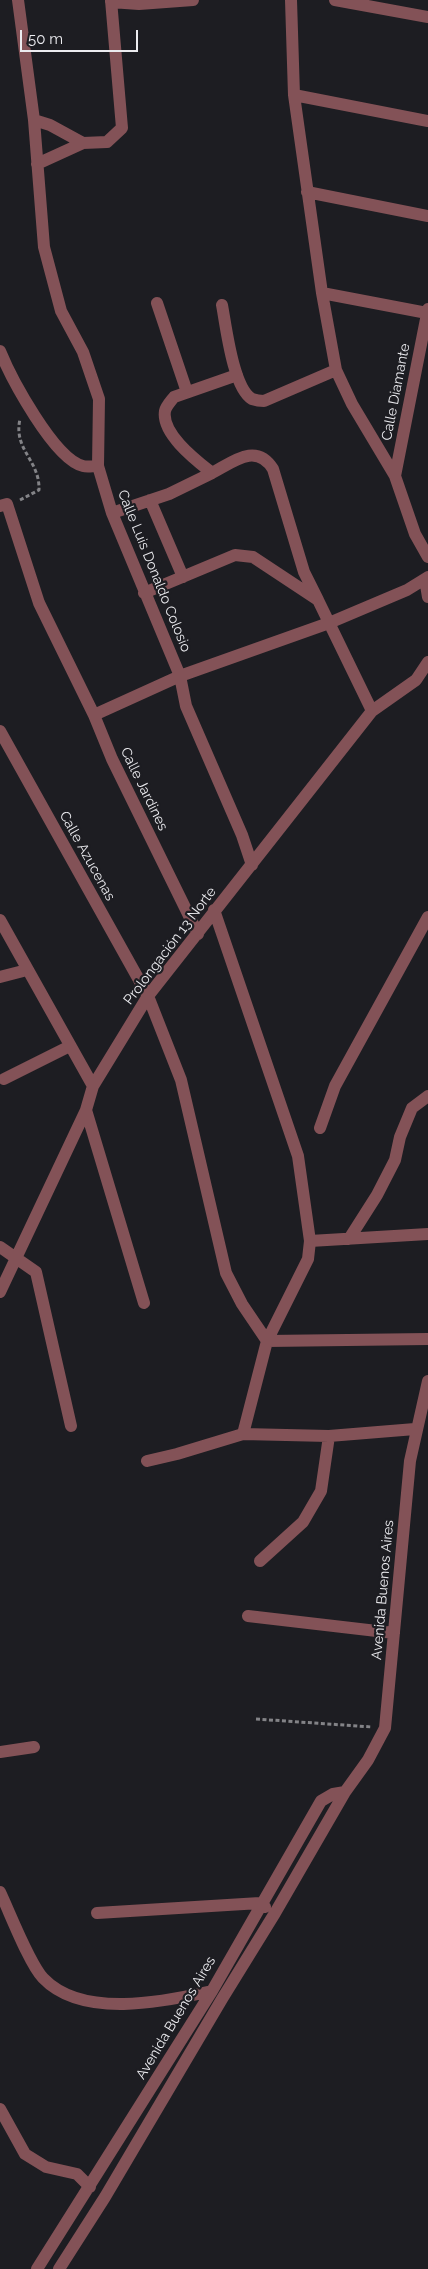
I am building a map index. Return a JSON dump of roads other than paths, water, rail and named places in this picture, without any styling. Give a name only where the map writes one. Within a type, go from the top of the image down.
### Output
[{"type":"street","name":"Calle Luis Donaldo Colosio","points":[[18,0],[34,120],[44,248],[61,311],[83,352],[99,400],[98,466],[112,513],[180,676],[186,706],[238,826],[252,866]]},
{"type":"street","points":[[37,164],[83,142],[107,142],[122,128],[111,1],[139,4],[193,0]]},
{"type":"street","points":[[292,0],[294,95],[322,293],[336,370],[352,404],[395,476],[415,534],[427,555]]},
{"type":"street","points":[[335,0],[428,17]]},
{"type":"street","points":[[294,95],[428,121]]},
{"type":"street","points":[[34,120],[50,125],[83,142]]},
{"type":"street","points":[[307,192],[428,216]]},
{"type":"street","points":[[322,293],[427,311]]},
{"type":"street","points":[[157,303],[187,392]]},
{"type":"street","points":[[222,305],[237,375],[242,390],[252,399],[264,401],[336,370]]},
{"type":"street","name":"Calle Diamante","points":[[395,476],[427,311]]},
{"type":"street","points":[[0,351],[25,400],[57,448],[81,466],[98,466]]},
{"type":"street","points":[[212,473],[173,436],[167,423],[166,410],[174,397],[237,375]]},
{"type":"street","points":[[112,513],[169,494],[245,456],[258,455],[267,459],[273,469],[304,572],[372,711]]},
{"type":"street","points":[[150,500],[183,577]]},
{"type":"street","name":"Calle Jardines","points":[[4,505],[39,603],[94,715],[112,759],[198,934]]},
{"type":"street","points":[[144,593],[235,555],[253,557],[318,600]]},
{"type":"street","points":[[94,715],[180,676],[329,624],[407,590],[427,578],[428,597]]},
{"type":"street","name":"Prolongación 13 Norte","points":[[0,1292],[86,1110],[93,1086],[148,996],[372,711],[416,680],[428,662]]},
{"type":"street","name":"Calle Azucenas","points":[[0,731],[5,754],[148,996],[182,1080],[226,1273],[242,1304],[267,1341]]},
{"type":"street","points":[[214,910],[298,1156],[310,1241],[308,1259],[267,1341],[243,1434]]},
{"type":"street","points":[[320,1128],[335,1086],[428,917]]},
{"type":"street","points":[[0,920],[93,1086]]},
{"type":"street","points":[[0,976],[27,970]]},
{"type":"street","points":[[4,1079],[70,1046]]},
{"type":"street","points":[[349,1239],[377,1195],[395,1160],[400,1137],[412,1108],[428,1096]]},
{"type":"street","points":[[86,1110],[144,1303]]},
{"type":"street","points":[[310,1241],[428,1234]]},
{"type":"street","points":[[0,1247],[36,1272],[71,1426]]},
{"type":"street","points":[[267,1341],[428,1339]]},
{"type":"street","name":"Avenida Buenos Aires","points":[[59,2269],[105,2197],[345,1792],[368,1760],[385,1728],[410,1461],[415,1429],[428,1381]]},
{"type":"street","points":[[147,1461],[178,1454],[243,1434],[330,1436],[415,1429]]},
{"type":"street","points":[[260,1561],[303,1522],[322,1491],[330,1436]]},
{"type":"street","points":[[248,1616],[394,1633]]},
{"type":"street","points":[[0,1752],[34,1747]]},
{"type":"street","name":"Avenida Buenos Aires","points":[[37,2269],[212,1991],[260,1904],[321,1801],[333,1794],[345,1792]]},
{"type":"street","points":[[0,1892],[42,1978],[63,1994],[104,2004],[162,2002],[212,1991]]},
{"type":"street","points":[[97,1913],[260,1904],[275,1913]]},
{"type":"street","points":[[0,2109],[25,2154],[46,2167],[77,2174],[90,2187]]}]
